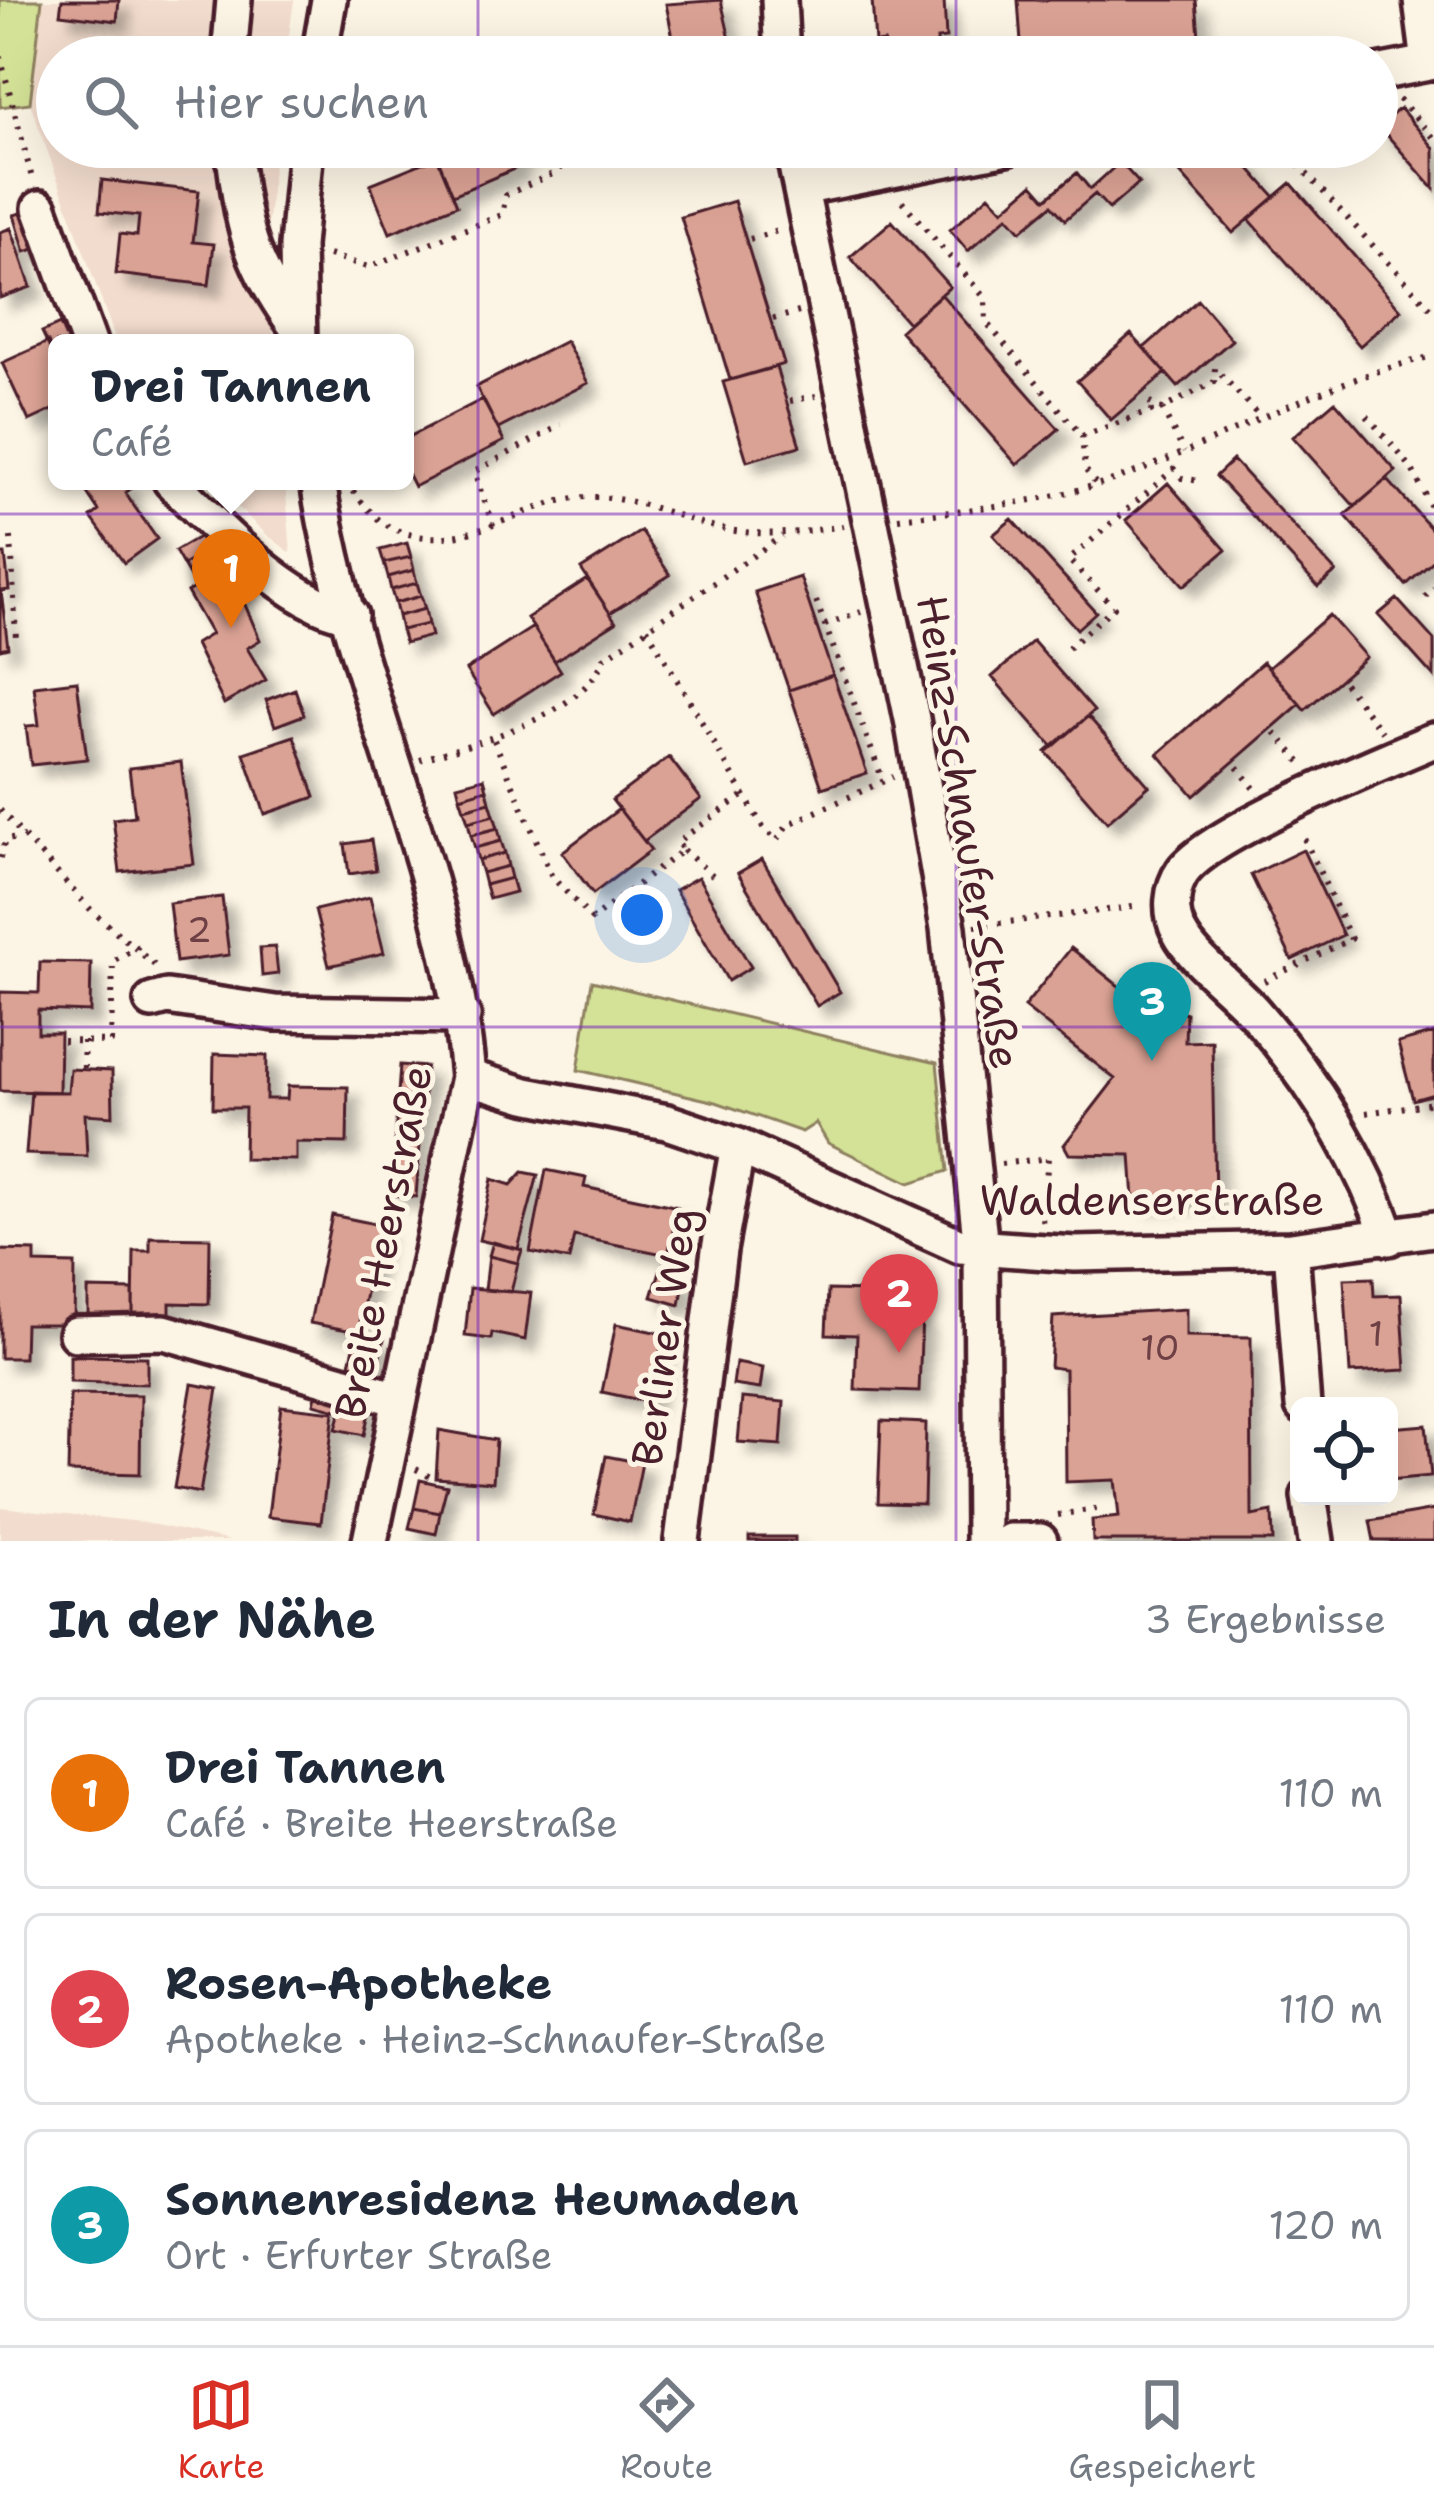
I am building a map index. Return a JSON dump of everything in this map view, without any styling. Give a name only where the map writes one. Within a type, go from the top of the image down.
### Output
[{"type":"street","points":[[231,36],[234,0]]},
{"type":"street","points":[[323,36],[329,0]]},
{"type":"street","points":[[779,0],[781,36]]},
{"type":"street","points":[[1398,75],[1431,62],[1421,0]]},
{"type":"street","points":[[235,168],[244,229],[261,278],[297,334]]},
{"type":"street","points":[[298,334],[297,246],[304,168]]},
{"type":"street","name":"Heinz-Schnaufer-Straße","points":[[797,168],[921,773],[948,928],[981,1250],[983,1541]]},
{"type":"street","points":[[801,188],[903,168]]},
{"type":"street","points":[[40,208],[86,334]]},
{"type":"street","points":[[181,490],[246,552],[324,610],[350,615]]},
{"type":"street","name":"Breite Heerstraße","points":[[320,490],[350,615],[444,926],[463,1016],[468,1077],[370,1541]]},
{"type":"street","points":[[1389,1238],[1371,1186],[1331,1119],[1287,1053],[1179,932],[1171,902],[1183,872],[1212,847],[1324,789],[1434,740]]},
{"type":"street","points":[[159,999],[275,1013],[463,1016]]},
{"type":"street","name":"Waldenserstraße","points":[[468,1077],[526,1095],[667,1122],[738,1146],[959,1246],[981,1250],[1292,1249],[1434,1229]]},
{"type":"street","name":"Berliner Weg","points":[[682,1541],[718,1250],[738,1146]]},
{"type":"street","points":[[1292,1249],[1302,1397]]},
{"type":"street","points":[[76,1334],[164,1332],[398,1399]]},
{"type":"street","points":[[1310,1505],[1316,1541]]},
{"type":"street","points":[[1010,1541],[1040,1541]]},
{"type":"path","points":[[0,56],[40,208]]},
{"type":"path","points":[[1398,97],[1434,138]]},
{"type":"path","points":[[297,246],[368,267],[502,215],[506,195],[560,168]]},
{"type":"path","points":[[1301,168],[1434,311]]},
{"type":"path","points":[[888,171],[897,196],[985,298],[986,322],[1082,436],[1085,469],[1096,485]]},
{"type":"path","points":[[352,490],[374,520],[400,532],[445,538],[587,496],[626,501],[720,528],[782,536],[986,508],[1096,485],[1368,371],[1434,356]]},
{"type":"path","points":[[1162,410],[1214,382],[1215,368],[1258,415]]},
{"type":"path","points":[[1082,436],[1151,411],[1148,402],[1162,410],[1184,452]]},
{"type":"path","points":[[1367,416],[1411,467],[1434,513]]},
{"type":"path","points":[[493,526],[474,472],[561,425]]},
{"type":"path","points":[[1068,648],[1114,607],[1069,560],[1174,469],[1182,478],[1199,481]]},
{"type":"path","points":[[358,523],[374,520]]},
{"type":"path","points":[[428,758],[494,740],[597,677],[604,658],[782,536]]},
{"type":"path","points":[[11,537],[16,638]]},
{"type":"path","points":[[1425,597],[1434,588]]},
{"type":"path","points":[[816,601],[882,778]]},
{"type":"path","points":[[647,628],[744,795],[777,841],[787,824],[882,778],[921,773]]},
{"type":"path","points":[[1344,682],[1399,755]]},
{"type":"path","points":[[1275,732],[1324,789]]},
{"type":"path","points":[[494,740],[552,877],[592,919],[682,850]]},
{"type":"path","points":[[717,879],[677,842],[744,795]]},
{"type":"path","points":[[1237,994],[1351,939],[1290,807]]},
{"type":"path","points":[[0,810],[91,910],[139,946],[164,973],[159,999]]},
{"type":"path","points":[[0,859],[5,840],[24,837]]},
{"type":"path","points":[[948,928],[1138,906]]},
{"type":"path","points":[[63,1041],[111,1042],[113,961],[139,946]]},
{"type":"path","points":[[83,1041],[84,1070]]},
{"type":"path","points":[[1331,1119],[1434,1103]]},
{"type":"path","points":[[973,1168],[1048,1158],[1039,1252]]},
{"type":"shaded area","points":[[42,0],[294,0],[289,36],[38,36]]},
{"type":"shaded area","points":[[36,52],[36,120],[30,103]]},
{"type":"shaded area","points":[[54,168],[273,168],[266,243],[273,334],[114,334]]},
{"type":"shaded area","points":[[220,490],[286,490],[291,553]]},
{"type":"shaded area","points":[[0,1507],[142,1522],[230,1541],[0,1541]]},
{"type":"green space","points":[[0,0],[42,0],[30,103],[0,107]]},
{"type":"green space","points":[[592,981],[937,1063],[948,1171],[910,1183],[828,1143],[816,1123],[802,1132],[716,1102],[578,1070]]},
{"type":"building","points":[[62,0],[119,0],[117,21],[60,14]]},
{"type":"building","points":[[721,0],[729,36],[673,36],[666,4]]},
{"type":"building","points":[[872,0],[944,0],[946,36],[875,36]]},
{"type":"building","points":[[1018,0],[1196,0],[1199,36],[1021,36]]},
{"type":"building","points":[[1398,110],[1434,148],[1434,189],[1398,148]]},
{"type":"building","points":[[410,168],[442,168],[457,205],[390,233],[370,184]]},
{"type":"building","points":[[442,168],[517,168],[453,195]]},
{"type":"building","points":[[1113,168],[1125,168],[1139,183],[1109,209],[1095,194],[1065,220],[1052,205],[1021,231],[1008,216],[968,251],[950,230],[989,195],[1003,210],[1033,184],[1046,199],[1077,173],[1090,189]]},
{"type":"building","points":[[1184,168],[1249,168],[1275,197],[1233,233],[1179,172]]},
{"type":"building","points":[[102,180],[199,191],[193,242],[214,244],[209,285],[116,274],[120,234],[137,236],[139,216],[99,212]]},
{"type":"building","points":[[1291,183],[1401,310],[1360,346],[1249,219]]},
{"type":"building","points":[[734,201],[784,364],[730,380],[681,217]]},
{"type":"building","points":[[34,209],[45,246],[25,252],[14,215]]},
{"type":"building","points":[[892,221],[950,287],[908,323],[850,257]]},
{"type":"building","points":[[11,228],[31,287],[0,298],[0,232]]},
{"type":"building","points":[[941,294],[1059,429],[1017,465],[900,331]]},
{"type":"building","points":[[1198,300],[1232,340],[1178,387],[1144,348]]},
{"type":"building","points":[[60,324],[64,334],[48,334],[48,344],[42,332]]},
{"type":"building","points":[[1131,334],[1166,373],[1111,420],[1077,381]]},
{"type":"building","points":[[566,341],[588,383],[498,429],[476,387]]},
{"type":"building","points":[[48,342],[48,412],[29,421],[2,363]]},
{"type":"building","points":[[776,367],[800,446],[747,461],[723,382]]},
{"type":"building","points":[[483,399],[504,441],[414,487],[414,434]]},
{"type":"building","points":[[1335,401],[1396,471],[1355,507],[1293,437]]},
{"type":"building","points":[[1233,460],[1336,572],[1318,587],[1216,476]]},
{"type":"building","points":[[1387,479],[1434,532],[1434,560],[1406,585],[1345,515]]},
{"type":"building","points":[[1168,483],[1226,550],[1184,586],[1126,520]]},
{"type":"building","points":[[85,490],[129,490],[125,493],[157,539],[124,563],[91,517],[99,511]]},
{"type":"building","points":[[1012,519],[1096,612],[1077,629],[993,535]]},
{"type":"building","points":[[641,531],[670,575],[610,613],[581,569]]},
{"type":"building","points":[[202,535],[210,550],[183,565],[175,551]]},
{"type":"building","points":[[407,543],[411,557],[384,563],[380,550]]},
{"type":"building","points":[[210,550],[219,565],[192,581],[183,565]]},
{"type":"building","points":[[0,554],[5,554],[9,590],[1,591],[8,647],[0,649]]},
{"type":"building","points":[[411,557],[414,570],[388,577],[384,563]]},
{"type":"building","points":[[235,564],[249,588],[240,593],[260,640],[247,648],[266,680],[224,704],[195,644],[211,634],[187,592]]},
{"type":"building","points":[[414,570],[417,583],[391,590],[388,577]]},
{"type":"building","points":[[800,577],[833,675],[789,690],[755,592]]},
{"type":"building","points":[[587,579],[616,622],[555,661],[527,618]]},
{"type":"building","points":[[417,583],[421,596],[395,603],[391,590]]},
{"type":"building","points":[[421,596],[425,609],[398,616],[395,603]]},
{"type":"building","points":[[1397,599],[1434,640],[1434,677],[1378,615]]},
{"type":"building","points":[[425,609],[428,624],[401,630],[398,616]]},
{"type":"building","points":[[1329,615],[1366,657],[1305,710],[1268,668]]},
{"type":"building","points":[[428,624],[431,636],[405,643],[401,630]]},
{"type":"building","points":[[533,627],[561,671],[494,714],[466,670]]},
{"type":"building","points":[[1033,641],[1094,711],[1053,747],[992,677]]},
{"type":"building","points":[[1263,662],[1300,704],[1194,796],[1158,754]]},
{"type":"building","points":[[833,675],[867,773],[822,788],[789,690]]},
{"type":"building","points":[[77,681],[87,759],[31,765],[26,726],[39,725],[34,686]]},
{"type":"building","points":[[295,689],[304,715],[275,726],[266,700]]},
{"type":"building","points":[[1088,716],[1149,786],[1107,822],[1046,752]]},
{"type":"building","points":[[294,736],[315,797],[265,814],[244,753]]},
{"type":"building","points":[[669,757],[701,799],[644,841],[612,800]]},
{"type":"building","points":[[181,762],[194,864],[120,872],[113,819],[135,816],[129,768]]},
{"type":"building","points":[[484,778],[487,789],[460,797],[457,785]]},
{"type":"building","points":[[487,789],[490,802],[464,809],[460,797]]},
{"type":"building","points":[[490,802],[494,815],[468,822],[464,809]]},
{"type":"building","points":[[619,809],[651,850],[593,894],[562,852]]},
{"type":"building","points":[[494,815],[498,828],[471,835],[468,822]]},
{"type":"building","points":[[498,828],[501,841],[475,848],[471,835]]},
{"type":"building","points":[[371,840],[376,870],[349,874],[345,844]]},
{"type":"building","points":[[501,841],[505,853],[478,860],[475,848]]},
{"type":"building","points":[[1303,850],[1343,935],[1292,960],[1251,875]]},
{"type":"building","points":[[505,853],[508,866],[482,873],[478,860]]},
{"type":"building","points":[[762,859],[840,992],[817,1006],[738,873]]},
{"type":"building","points":[[508,866],[511,878],[485,885],[482,873]]},
{"type":"building","points":[[698,877],[751,967],[728,981],[675,890]]},
{"type":"building","points":[[511,878],[515,892],[489,899],[485,885]]},
{"type":"building","points":[[222,897],[229,955],[176,962],[169,903]]},
{"type":"building","points":[[370,897],[384,953],[329,966],[315,910]]},
{"type":"building","points":[[275,947],[278,974],[262,976],[260,948]]},
{"type":"building","points":[[1071,948],[1163,1021],[1175,1009],[1186,1013],[1185,1042],[1212,1041],[1215,1198],[1134,1200],[1131,1155],[1069,1154],[1064,1145],[1115,1079],[1024,1007]]},
{"type":"building","points":[[40,962],[91,963],[90,1012],[38,1010],[38,1033],[60,1033],[59,1092],[0,1091],[0,992],[39,993]]},
{"type":"building","points":[[1434,1033],[1434,1094],[1413,1100],[1398,1043]]},
{"type":"building","points":[[214,1054],[267,1056],[266,1099],[287,1099],[288,1086],[348,1087],[347,1143],[296,1142],[296,1160],[244,1159],[245,1108],[213,1108]]},
{"type":"building","points":[[400,1065],[426,1067],[416,1197],[391,1195]]},
{"type":"building","points":[[70,1069],[112,1071],[113,1116],[85,1114],[87,1156],[26,1154],[31,1091],[68,1092]]},
{"type":"building","points":[[546,1170],[586,1178],[584,1187],[678,1207],[668,1255],[574,1236],[569,1260],[530,1252]]},
{"type":"building","points":[[523,1172],[538,1175],[518,1249],[479,1240],[492,1179],[511,1185]]},
{"type":"building","points":[[332,1215],[380,1225],[358,1332],[310,1323]]},
{"type":"building","points":[[150,1237],[210,1238],[209,1304],[170,1303],[170,1314],[133,1314],[134,1251],[150,1251]]},
{"type":"building","points":[[493,1242],[522,1250],[518,1263],[489,1256]]},
{"type":"building","points":[[0,1250],[35,1251],[35,1263],[75,1264],[74,1324],[25,1324],[24,1358],[0,1358]]},
{"type":"building","points":[[489,1256],[518,1263],[511,1292],[485,1290]]},
{"type":"building","points":[[660,1271],[685,1278],[680,1305],[652,1297]]},
{"type":"building","points":[[1373,1278],[1374,1296],[1401,1295],[1406,1370],[1350,1373],[1344,1279]]},
{"type":"building","points":[[470,1288],[531,1293],[525,1340],[492,1333],[491,1339],[465,1336]]},
{"type":"building","points":[[88,1289],[133,1290],[133,1316],[88,1315]]},
{"type":"building","points":[[828,1290],[868,1291],[867,1312],[922,1314],[919,1392],[855,1390],[857,1335],[826,1334]]},
{"type":"building","points":[[1186,1309],[1186,1336],[1251,1337],[1252,1516],[1272,1512],[1273,1541],[1093,1541],[1092,1520],[1119,1517],[1115,1480],[1066,1482],[1065,1369],[1050,1367],[1053,1317]]},
{"type":"building","points":[[616,1324],[664,1334],[649,1402],[602,1392]]},
{"type":"building","points":[[364,1334],[384,1339],[376,1371],[350,1364],[356,1339],[362,1340]]},
{"type":"building","points":[[70,1356],[147,1357],[147,1384],[70,1382]]},
{"type":"building","points":[[736,1363],[763,1368],[760,1389],[733,1385]]},
{"type":"building","points":[[192,1384],[218,1389],[200,1493],[174,1488]]},
{"type":"building","points":[[318,1386],[372,1399],[364,1435],[336,1429],[341,1411],[314,1404]]},
{"type":"building","points":[[70,1394],[141,1395],[140,1474],[68,1472]]},
{"type":"building","points":[[742,1398],[784,1402],[781,1445],[738,1442]]},
{"type":"building","points":[[281,1406],[334,1412],[321,1523],[268,1517]]},
{"type":"building","points":[[881,1421],[926,1423],[924,1504],[878,1503]]},
{"type":"building","points":[[1426,1425],[1431,1476],[1398,1479],[1398,1427]]},
{"type":"building","points":[[439,1430],[496,1440],[493,1482],[436,1478]]},
{"type":"building","points":[[606,1456],[642,1463],[630,1522],[594,1514]]},
{"type":"building","points":[[420,1480],[447,1486],[440,1513],[414,1508]]},
{"type":"building","points":[[414,1508],[440,1513],[436,1534],[409,1528]]},
{"type":"building","points":[[1434,1510],[1434,1541],[1374,1541],[1370,1521]]},
{"type":"building","points":[[749,1537],[795,1537],[795,1541],[749,1541]]},
{"type":"place","name":"Drei Tannen","points":[[231,628]]},
{"type":"place","name":"Sonnenresidenz Heumaden","points":[[1152,1061]]},
{"type":"place","name":"Rosen-Apotheke","points":[[899,1353]]}]
